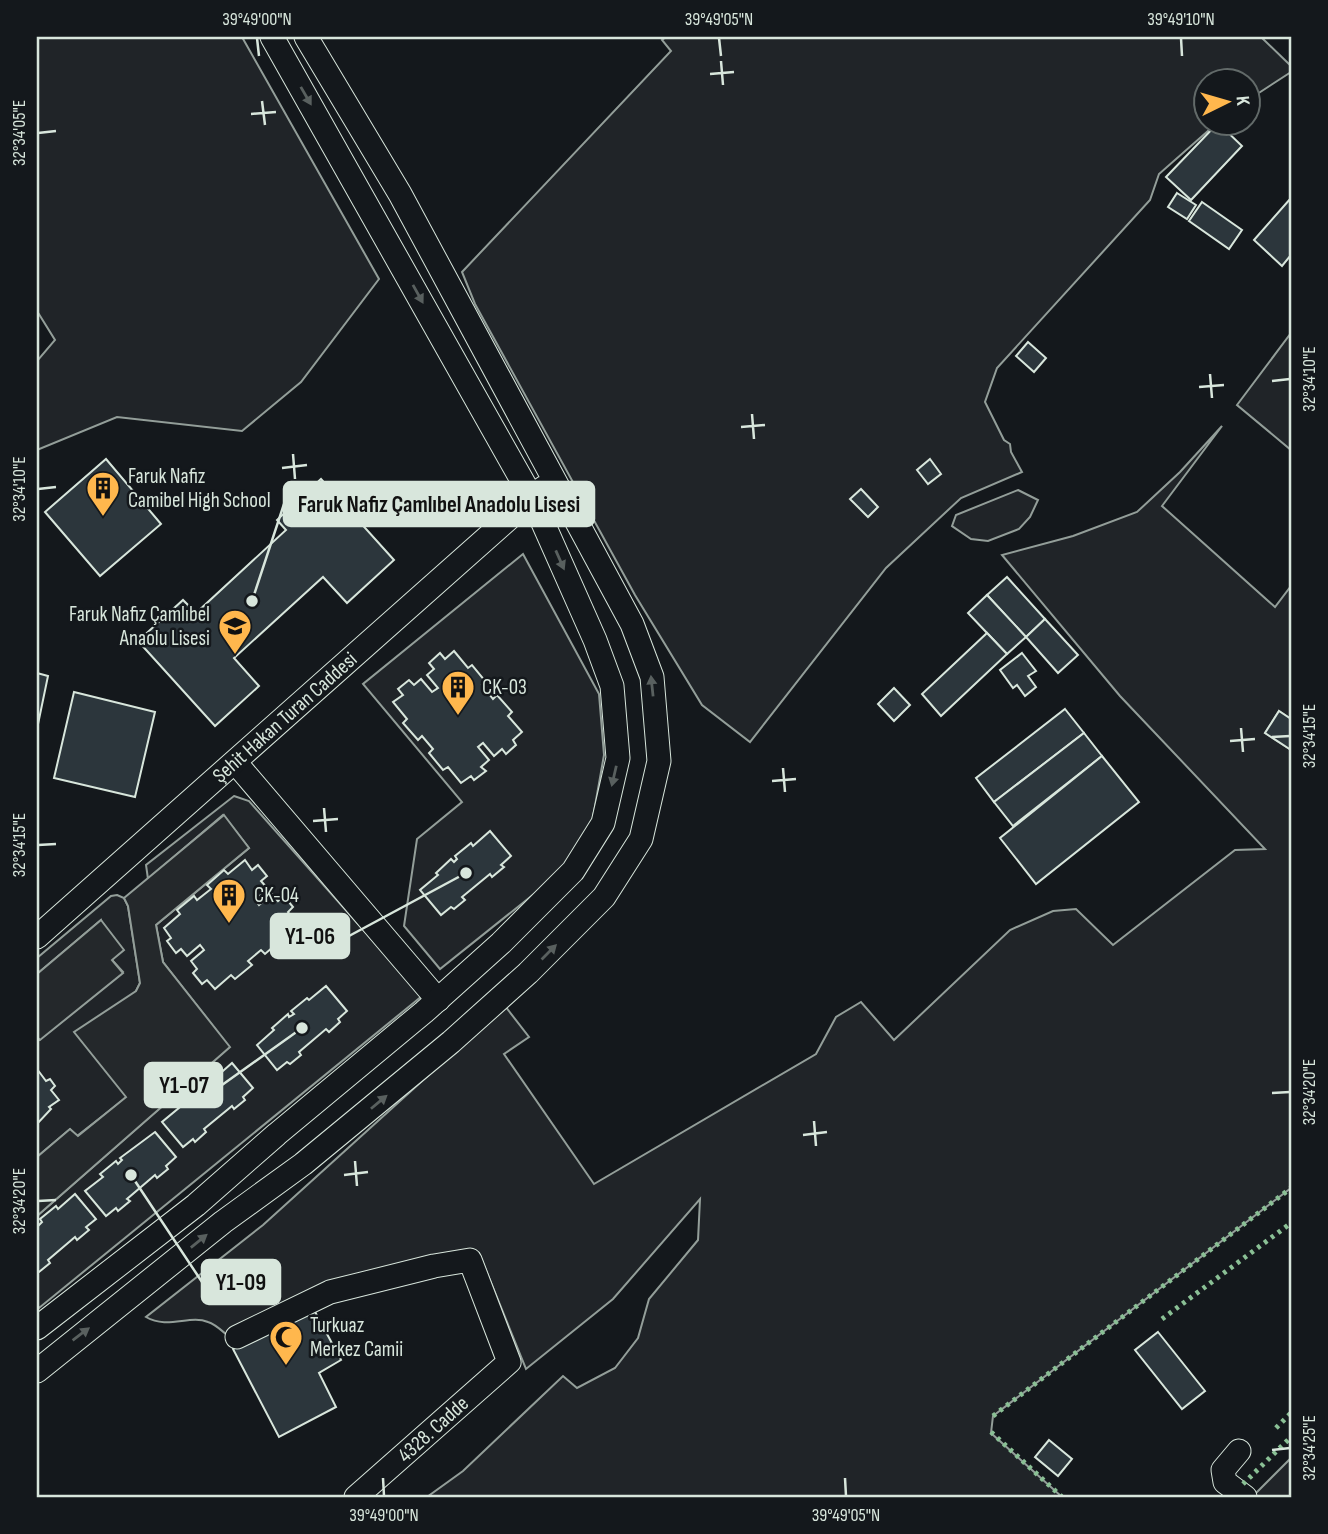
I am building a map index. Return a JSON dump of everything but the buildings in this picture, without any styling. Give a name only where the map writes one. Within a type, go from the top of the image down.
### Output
[{"type":"street","points":[[37,1328],[196,1205],[438,1000],[500,943],[573,871],[603,823],[618,758],[612,686],[595,640],[533,498],[272,37]]},
{"type":"street","points":[[37,1371],[223,1222],[303,1164],[460,1034],[528,972],[604,897],[641,839],[659,761],[652,677],[632,624],[400,194],[306,37]]},
{"type":"street","name":"Şehit Hakan Turan Caddesi","points":[[37,937],[554,479]]},
{"type":"street","points":[[234,762],[438,1000]]},
{"type":"street","name":"4328. Cadde","points":[[237,1337],[330,1292],[434,1266],[470,1260],[509,1362],[356,1497]]},
{"type":"street","points":[[1239,1451],[1223,1470],[1225,1482],[1245,1497]]},
{"type":"shaded area","points":[[37,37],[242,37],[379,279],[301,382],[242,431],[117,417],[37,450],[37,361],[55,340],[37,311]]},
{"type":"shaded area","points":[[666,37],[1261,37],[1291,66],[1291,72],[1262,91],[1262,66],[1192,66],[1192,136],[1202,136],[1159,174],[1150,200],[997,368],[985,402],[1004,440],[1010,444],[1011,452],[1022,472],[961,498],[886,568],[750,742],[702,705],[635,595],[475,304],[462,272],[671,51],[662,40]]},
{"type":"shaded area","points":[[1291,333],[1291,450],[1237,405]]},
{"type":"shaded area","points":[[1222,426],[1162,506],[1275,607],[1291,586],[1291,719],[1279,711],[1265,733],[1291,750],[1291,1188],[993,1416],[991,1433],[1062,1497],[427,1497],[463,1471],[563,1376],[577,1388],[615,1368],[638,1338],[649,1299],[698,1240],[700,1199],[613,1299],[526,1369],[479,1253],[430,1260],[227,1335],[213,1324],[201,1320],[162,1322],[146,1317],[263,1225],[505,1006],[529,1037],[504,1054],[594,1184],[816,1054],[836,1017],[861,1002],[894,1040],[1010,930],[1053,911],[1076,909],[1113,945],[1235,850],[1265,849],[1120,696],[1002,555],[1073,536],[1137,512],[1180,472]]},
{"type":"shaded area","points":[[1018,490],[1038,500],[1030,517],[1019,529],[988,541],[971,539],[952,526],[956,515]]},
{"type":"shaded area","points":[[523,554],[599,694],[604,755],[592,823],[564,870],[440,969],[404,926],[417,839],[462,802],[363,684]]},
{"type":"shaded area","points":[[234,796],[249,801],[422,996],[39,1308],[37,1216],[229,1047],[163,962],[156,925],[249,848],[223,815],[148,879],[146,865]]},
{"type":"shaded area","points":[[224,815],[249,848],[156,925],[163,962],[230,1047],[37,1216],[37,1157],[70,1129],[78,1136],[126,1097],[74,1032],[136,991],[140,983],[128,906],[124,898]]},
{"type":"shaded area","points":[[111,896],[124,898],[128,906],[140,983],[136,991],[127,1097],[77,1136],[70,1129],[37,1157],[37,1037],[39,1040],[123,972],[112,960],[101,920],[37,974],[37,958]]},
{"type":"shaded area","points":[[101,920],[124,950],[112,960],[123,973],[40,1040],[37,1037],[37,974]]},
{"type":"shaded area","points":[[1291,1458],[1291,1497],[1252,1497]]},
{"type":"hedge","points":[[993,1416],[1291,1188]]},
{"type":"hedge","points":[[1162,1319],[1291,1223]]},
{"type":"hedge","points":[[1276,1428],[1291,1413]]},
{"type":"hedge","points":[[991,1432],[1062,1497]]},
{"type":"hedge","points":[[1243,1484],[1291,1437]]},
{"type":"place","name":"Faruk Nafiz Camibel High School","points":[[103,518]]},
{"type":"place","name":"Faruk Nafiz Çamlıbel Anadolu Lisesi","points":[[252,601]]},
{"type":"place","name":"Faruk Nafiz Çamlıbel Anaolu Lisesi","points":[[235,656]]},
{"type":"place","name":"CK-03","points":[[458,717]]},
{"type":"place","name":"Y1-06","points":[[466,873]]},
{"type":"place","name":"CK-04","points":[[229,925]]},
{"type":"place","name":"Y1-07","points":[[302,1028]]},
{"type":"place","name":"Y1-09","points":[[131,1175]]},
{"type":"place","name":"Turkuaz Merkez Camii","points":[[286,1367]]}]
